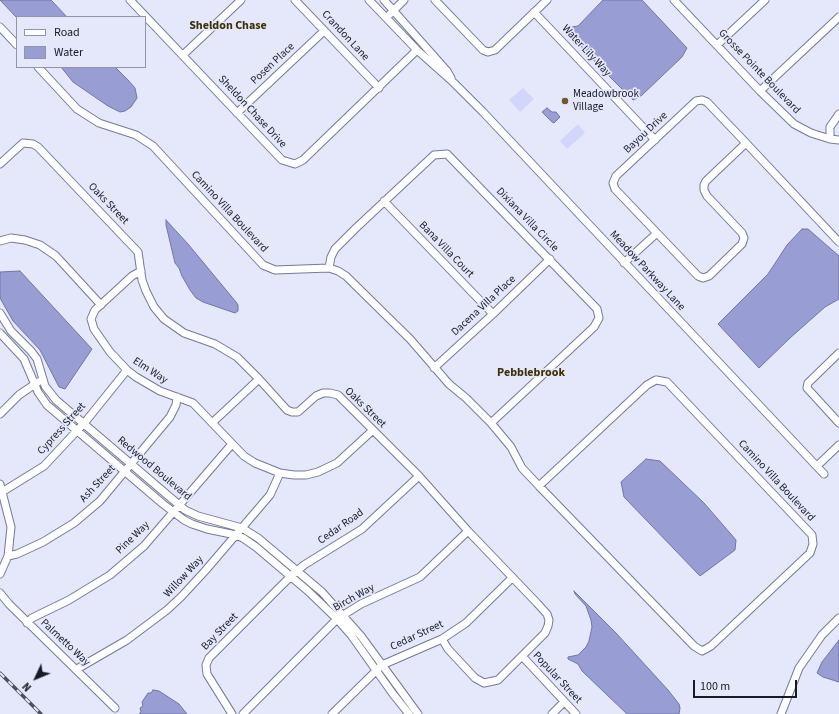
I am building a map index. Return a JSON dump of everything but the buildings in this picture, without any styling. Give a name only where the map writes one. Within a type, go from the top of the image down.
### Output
[{"type":"street","name":"Sheldon Chase Drive","points":[[130,0],[145,16]]},
{"type":"street","points":[[183,55],[241,0]]},
{"type":"street","name":"Crandon Lane","points":[[296,0],[379,88]]},
{"type":"street","name":"Meadow Parkway Lane","points":[[369,0],[417,50],[454,83],[824,474]]},
{"type":"street","name":"Meadow Parkway Lane","points":[[384,0],[447,71],[454,83]]},
{"type":"street","points":[[386,17],[404,0]]},
{"type":"street","points":[[435,0],[483,50],[488,52],[495,50],[547,0]]},
{"type":"street","name":"Grosse Pointe Boulevard","points":[[674,0],[760,91],[794,124],[811,133],[830,139],[839,140]]},
{"type":"street","points":[[717,45],[765,0]]},
{"type":"street","name":"Water Lily Way","points":[[534,12],[655,140]]},
{"type":"street","name":"Sheldon Chase Drive","points":[[146,17],[282,160],[295,164],[303,160],[417,50]]},
{"type":"street","points":[[760,91],[839,17]]},
{"type":"street","points":[[0,27],[16,44]]},
{"type":"street","name":"Posen Place","points":[[237,113],[324,31]]},
{"type":"street","name":"Camino Villa Boulevard","points":[[39,68],[77,109],[99,123],[136,135],[153,146],[263,265],[275,270],[329,268],[338,271],[352,282],[410,339],[449,384],[491,423],[511,447],[522,468],[539,486],[694,646],[702,651],[712,646],[810,553],[813,544],[812,535],[666,382],[656,380],[647,385],[539,486]]},
{"type":"street","name":"Bayou Drive","points":[[746,143],[706,181],[703,187],[708,196],[742,233],[744,238],[742,244],[709,276],[703,278],[698,276],[657,233],[616,189],[613,183],[616,176],[696,101],[702,100],[707,102],[746,143],[839,242]]},
{"type":"street","points":[[830,139],[830,127],[839,114]]},
{"type":"street","name":"Oaks Street","points":[[0,164],[23,143],[33,144],[38,147],[138,252],[144,284],[150,299],[158,312],[170,324],[184,333],[215,344],[237,357],[260,379],[284,407],[292,412],[298,412],[320,394],[330,393],[338,395],[419,476],[468,531],[544,611],[549,620],[545,633],[498,680],[484,683],[475,678],[448,649],[442,639]]},
{"type":"street","name":"Dixiana Villa Circle","points":[[329,268],[334,249],[434,155],[447,154],[597,308],[599,318],[594,327],[491,423]]},
{"type":"street","name":"Bana Villa Court","points":[[384,201],[493,314]]},
{"type":"street","points":[[624,263],[657,233]]},
{"type":"street","points":[[0,241],[11,238],[25,240],[40,245],[56,256],[101,305]]},
{"type":"street","name":"Dacena Villa Place","points":[[434,368],[550,259]]},
{"type":"street","name":"Elm Way","points":[[141,271],[132,276],[91,316],[92,325],[104,345],[127,370],[151,387],[193,403],[244,456],[254,463],[280,473],[294,475],[318,472],[328,468],[343,457],[373,430]]},
{"type":"street","name":"Redwood Boulevard","points":[[0,313],[8,326],[37,359],[43,380],[51,395],[178,505],[198,516],[242,528],[258,538],[294,574],[308,591],[340,617],[418,714]]},
{"type":"street","points":[[0,332],[8,326]]},
{"type":"street","name":"Redwood Boulevard","points":[[0,332],[24,359],[35,384],[47,405],[173,512],[184,520],[200,527],[236,535],[256,547],[294,574]]},
{"type":"street","points":[[839,353],[808,383],[807,388],[839,424]]},
{"type":"street","name":"Cypress Street","points":[[2,492],[44,466],[84,424],[127,370]]},
{"type":"street","points":[[212,423],[260,379]]},
{"type":"street","points":[[0,414],[15,399],[43,380]]},
{"type":"street","name":"Ash Street","points":[[8,556],[17,554],[43,542],[74,523],[100,501],[170,417],[176,405],[177,397]]},
{"type":"street","name":"Pine Way","points":[[27,623],[32,618],[69,600],[110,575],[144,546],[232,444]]},
{"type":"street","points":[[817,466],[839,445]]},
{"type":"street","name":"Willow Way","points":[[77,670],[127,640],[167,610],[200,576],[270,495],[280,473]]},
{"type":"street","name":"Cedar Road","points":[[294,574],[362,529],[419,476]]},
{"type":"street","points":[[0,484],[11,527],[8,556],[0,574]]},
{"type":"street","name":"Birch Way","points":[[243,714],[340,617],[361,604],[420,577],[468,531]]},
{"type":"street","name":"Bay Street","points":[[232,714],[210,679],[206,669],[207,662],[214,653],[294,574]]},
{"type":"street","name":"Cedar Street","points":[[332,714],[379,667],[442,639],[466,623],[512,578]]},
{"type":"street","name":"Palmetto Way","points":[[0,593],[8,604],[27,623],[116,708]]},
{"type":"street","points":[[781,714],[799,668],[822,635],[839,618]]},
{"type":"street","name":"Popular Street","points":[[522,656],[576,714]]},
{"type":"street","name":"Redwood Boulevard","points":[[379,667],[392,694],[409,714]]},
{"type":"street","points":[[552,714],[564,702]]},
{"type":"shaded area","points":[[523,88],[534,99],[520,112],[509,100]]},
{"type":"shaded area","points":[[578,124],[585,133],[567,149],[560,141]]},
{"type":"water","points":[[0,0],[51,0],[66,16],[16,16]]},
{"type":"water","points":[[603,0],[642,0],[687,48],[682,57],[641,96],[633,100],[587,54],[570,31],[572,27],[578,26]]},
{"type":"water","points":[[62,68],[116,68],[135,88],[137,98],[131,107],[120,112],[108,106],[73,82]]},
{"type":"water","points":[[547,108],[552,112],[556,112],[560,117],[554,123],[542,112]]},
{"type":"water","points":[[166,220],[236,302],[238,305],[238,311],[235,313],[203,302],[196,298],[175,263]]},
{"type":"water","points":[[802,229],[808,229],[839,256],[839,299],[825,307],[759,368],[718,324],[768,274],[787,245]]},
{"type":"water","points":[[20,271],[92,349],[65,389],[59,387],[40,350],[13,321],[0,298],[0,272]]},
{"type":"water","points":[[646,459],[660,461],[704,503],[736,540],[735,550],[700,576],[624,497],[621,482]]},
{"type":"water","points":[[574,591],[616,633],[668,690],[679,704],[679,714],[627,714],[582,671],[578,664],[568,659],[568,657],[578,655],[586,647],[592,627],[586,606]]},
{"type":"water","points":[[839,640],[839,682],[823,677],[817,673],[822,662]]},
{"type":"water","points":[[153,690],[159,691],[179,704],[187,714],[139,714],[141,712],[140,708],[143,706],[142,702],[148,693],[151,693]]},
{"type":"railway","points":[[0,673],[41,714]]},
{"type":"place","name":"Meadowbrook Village","points":[[565,101]]},
{"type":"district","name":"Sheldon Chase","points":[[228,26]]},
{"type":"district","name":"Pebblebrook","points":[[531,373]]}]
